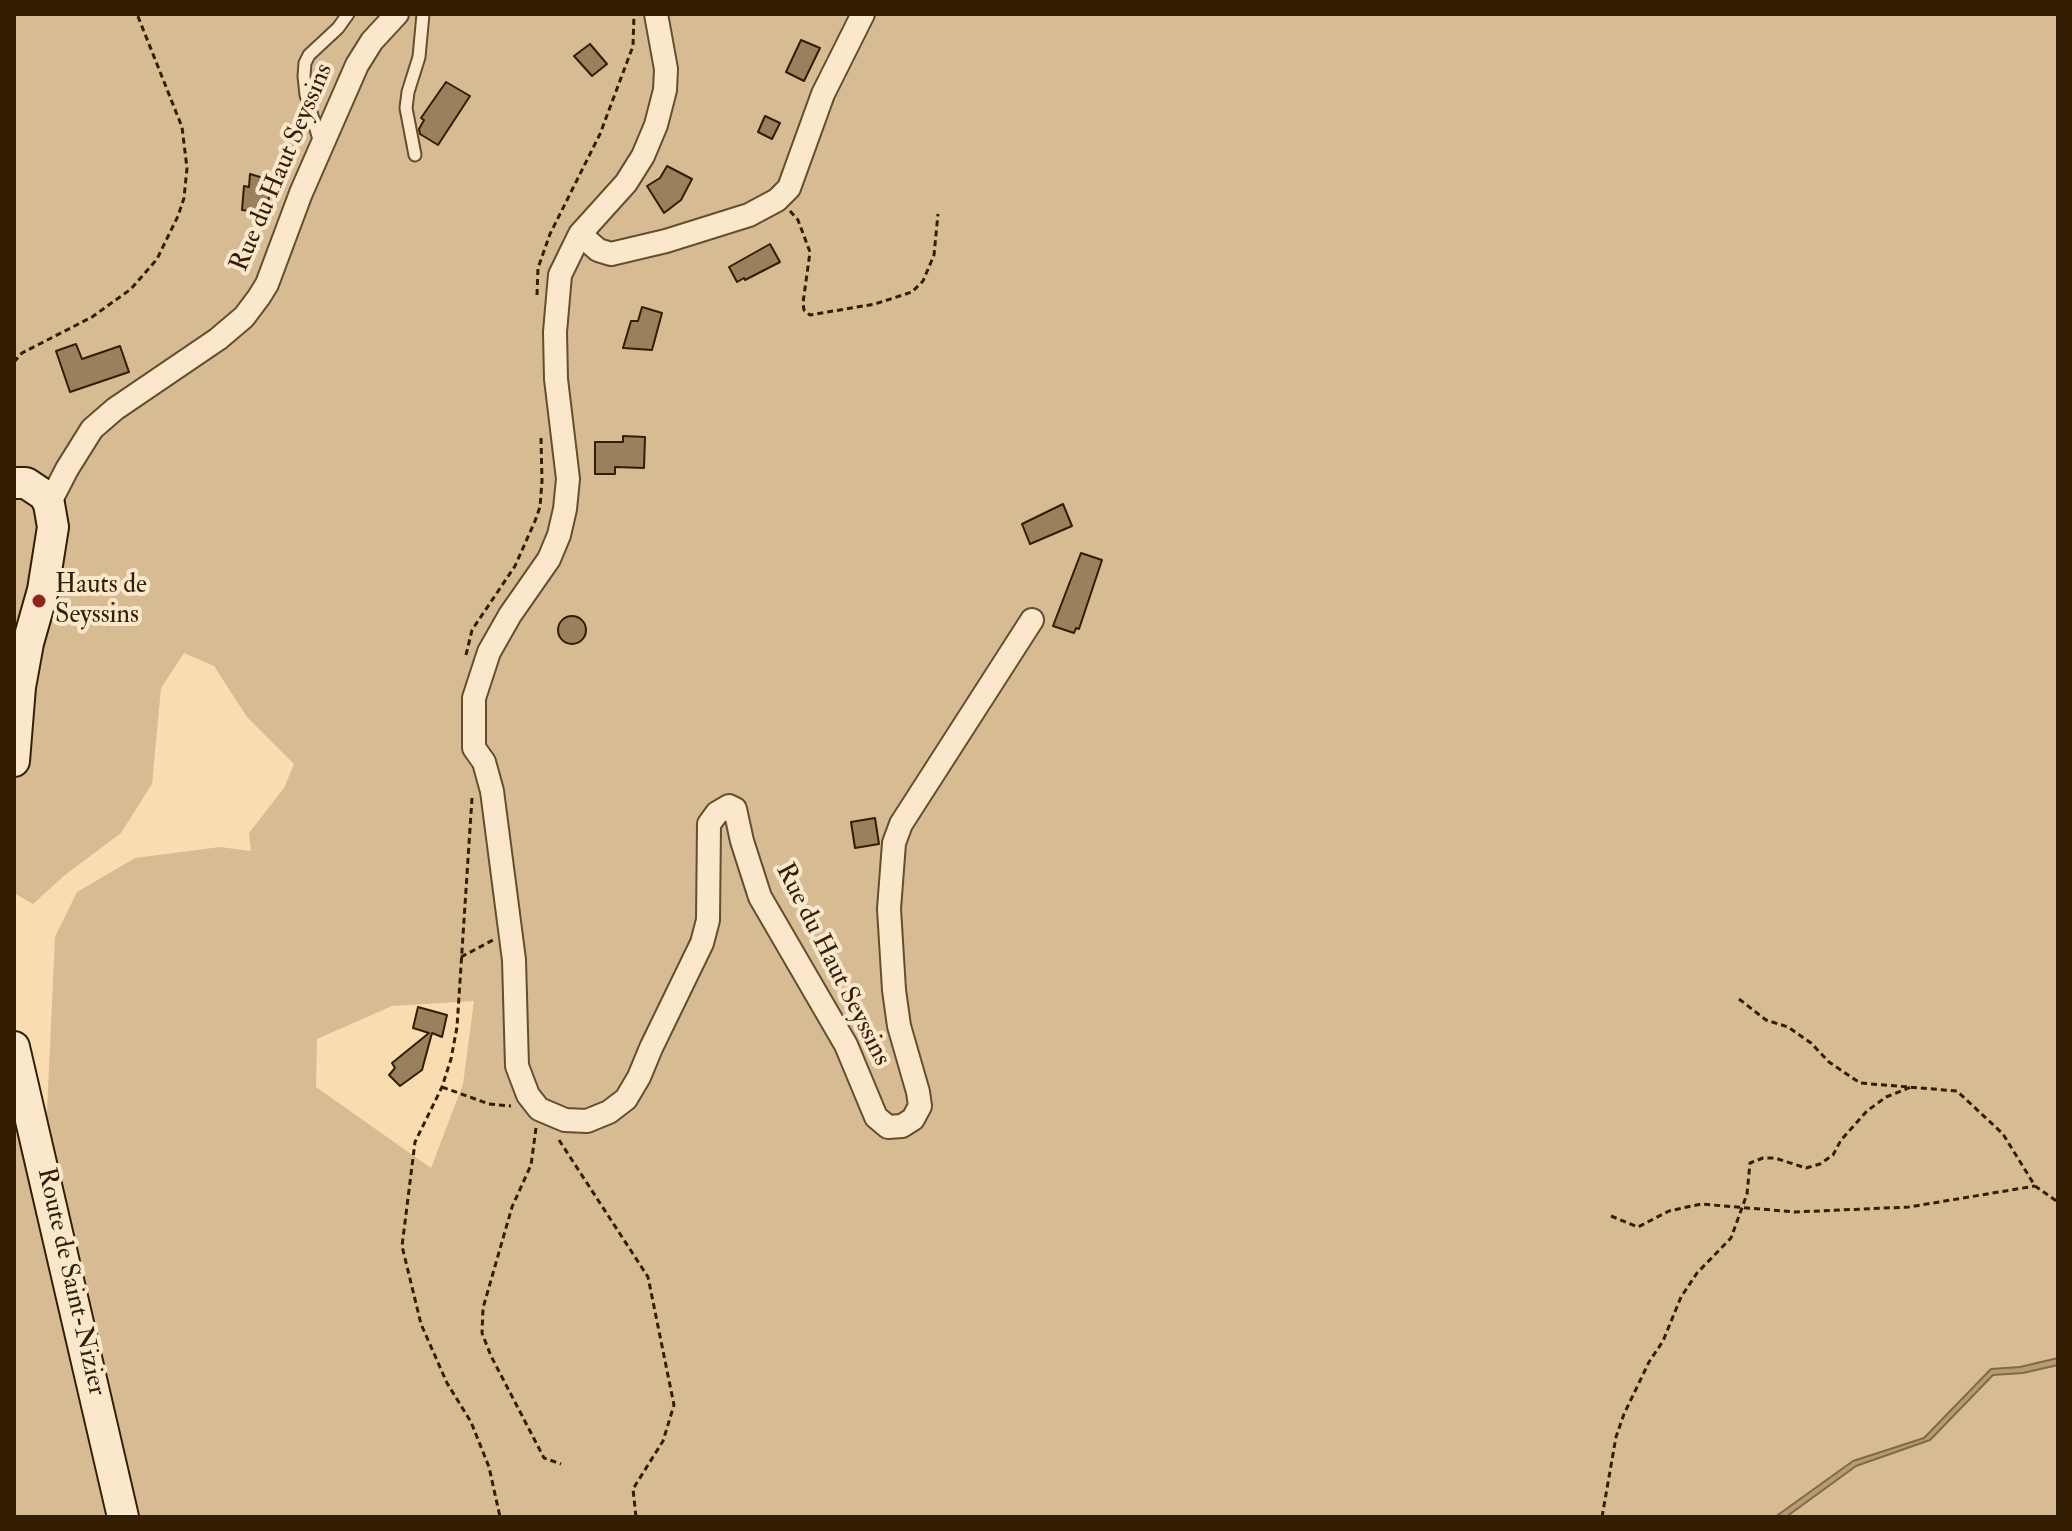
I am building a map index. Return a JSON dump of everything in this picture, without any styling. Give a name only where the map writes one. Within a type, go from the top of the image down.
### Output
[{"type":"main road","points":[[14,483],[26,483],[44,495],[53,527],[43,590],[20,687],[14,761]]},
{"type":"main road","name":"Route de Saint-Nizier","points":[[14,1047],[123,1517]]},
{"type":"street","name":"Rue du Haut Seyssins","points":[[49,504],[92,429],[115,409],[218,339],[244,317],[267,284],[321,145],[357,65],[372,41],[397,14]]},
{"type":"street","points":[[539,1109],[528,1095],[517,1066],[510,927],[492,791],[484,762],[474,748],[474,698],[489,652],[510,615],[549,559],[559,535],[568,479],[558,411],[556,302],[560,275],[580,234],[626,183],[643,156],[656,125],[665,90],[666,69],[656,14]]},
{"type":"street","points":[[580,234],[598,250],[611,254],[666,241],[749,215],[773,202],[789,188],[823,94],[863,14]]},
{"type":"street","name":"Rue du Haut Seyssins","points":[[539,1109],[565,1120],[587,1121],[609,1112],[626,1099],[702,943],[708,920],[709,824],[717,813],[729,806],[735,809],[760,897],[846,1045],[876,1117],[888,1127],[902,1126],[913,1119],[920,1106],[899,1026],[893,976],[889,909],[894,843],[901,824],[1032,620]]},
{"type":"lane","points":[[321,145],[306,95],[305,63],[348,14]]},
{"type":"lane","points":[[415,155],[406,108],[419,57],[423,14]]},
{"type":"path","points":[[14,362],[22,353],[92,317],[131,289],[157,259],[178,216],[184,198],[187,168],[182,127],[137,14]]},
{"type":"path","points":[[550,234],[609,114],[633,46],[634,14]]},
{"type":"path","points":[[773,202],[788,209],[798,220],[810,252],[803,303],[804,310],[810,315],[875,304],[912,292],[923,281],[934,255],[938,214]]},
{"type":"path","points":[[467,642],[481,612],[515,566],[540,507],[541,426]]},
{"type":"path","points":[[472,788],[457,1027],[442,1087],[415,1142],[402,1246],[421,1324],[447,1383],[471,1422],[489,1467],[500,1517]]},
{"type":"path","points":[[461,957],[488,944],[510,927]]},
{"type":"path","points":[[1739,999],[1766,1020],[1788,1027],[1811,1043],[1829,1062],[1860,1083],[1957,1091],[2003,1134],[2035,1186],[2058,1202]]},
{"type":"path","points":[[442,1087],[489,1104],[539,1109]]},
{"type":"path","points":[[1602,1517],[1616,1437],[1624,1414],[1649,1362],[1663,1341],[1681,1297],[1697,1273],[1731,1238],[1747,1194],[1750,1163],[1775,1158],[1806,1168],[1820,1164],[1833,1155],[1841,1140],[1867,1111],[1886,1097],[1911,1087]]},
{"type":"path","points":[[539,1109],[531,1165],[512,1207],[483,1308],[482,1333],[544,1458],[561,1464]]},
{"type":"path","points":[[539,1109],[648,1277],[674,1405],[663,1441],[633,1489],[636,1517]]},
{"type":"path","points":[[1611,1216],[1638,1227],[1669,1211],[1701,1204],[1795,1212],[1909,1207],[2035,1186]]},
{"type":"shaded area","points":[[14,14],[2058,14],[2058,1517],[14,1517],[14,1101],[46,1133],[55,937],[77,892],[135,858],[220,847],[251,851],[249,833],[284,788],[294,764],[247,717],[214,666],[184,653],[161,688],[152,784],[121,833],[65,875],[33,904],[14,893]],"holes":[[[474,1001],[463,1084],[431,1168],[316,1087],[317,1039],[392,1006]]]},
{"type":"shaded area","points":[[2058,1358],[2058,1365],[2023,1373],[1993,1375],[1930,1440],[1856,1466],[1786,1517],[1775,1517],[1853,1461],[1924,1438],[1991,1369],[2020,1367]]},
{"type":"building","points":[[801,40],[820,48],[804,81],[786,72]]},
{"type":"building","points":[[590,44],[607,64],[592,76],[574,56]]},
{"type":"building","points":[[446,82],[470,96],[438,145],[420,134],[419,129],[424,120],[421,118]]},
{"type":"building","points":[[765,116],[780,123],[772,139],[758,132]]},
{"type":"building","points":[[667,166],[692,179],[681,200],[664,213],[647,186],[660,178]]},
{"type":"building","points":[[250,174],[270,180],[268,210],[242,210],[244,186],[249,187]]},
{"type":"building","points":[[770,244],[780,262],[737,282],[729,267]]},
{"type":"building","points":[[642,307],[662,313],[652,350],[623,348],[631,321],[638,321]]},
{"type":"building","points":[[76,344],[82,359],[120,346],[129,372],[70,392],[56,351]]},
{"type":"building","points":[[623,436],[645,437],[644,468],[615,467],[615,474],[595,474],[595,442],[623,442]]},
{"type":"building","points":[[1063,504],[1072,526],[1030,544],[1022,524]]},
{"type":"building","points":[[1081,553],[1102,560],[1079,629],[1076,628],[1074,633],[1053,626]]},
{"type":"building","points":[[572,616],[582,620],[586,630],[582,640],[572,644],[562,640],[558,630],[562,620]]},
{"type":"building","points":[[875,818],[879,844],[855,848],[851,822]]},
{"type":"building","points":[[418,1007],[447,1015],[442,1037],[432,1033],[422,1070],[400,1086],[389,1075],[395,1068],[392,1063],[429,1033],[413,1028]]},
{"type":"place","name":"Hauts de Seyssins","points":[[39,601]]}]
